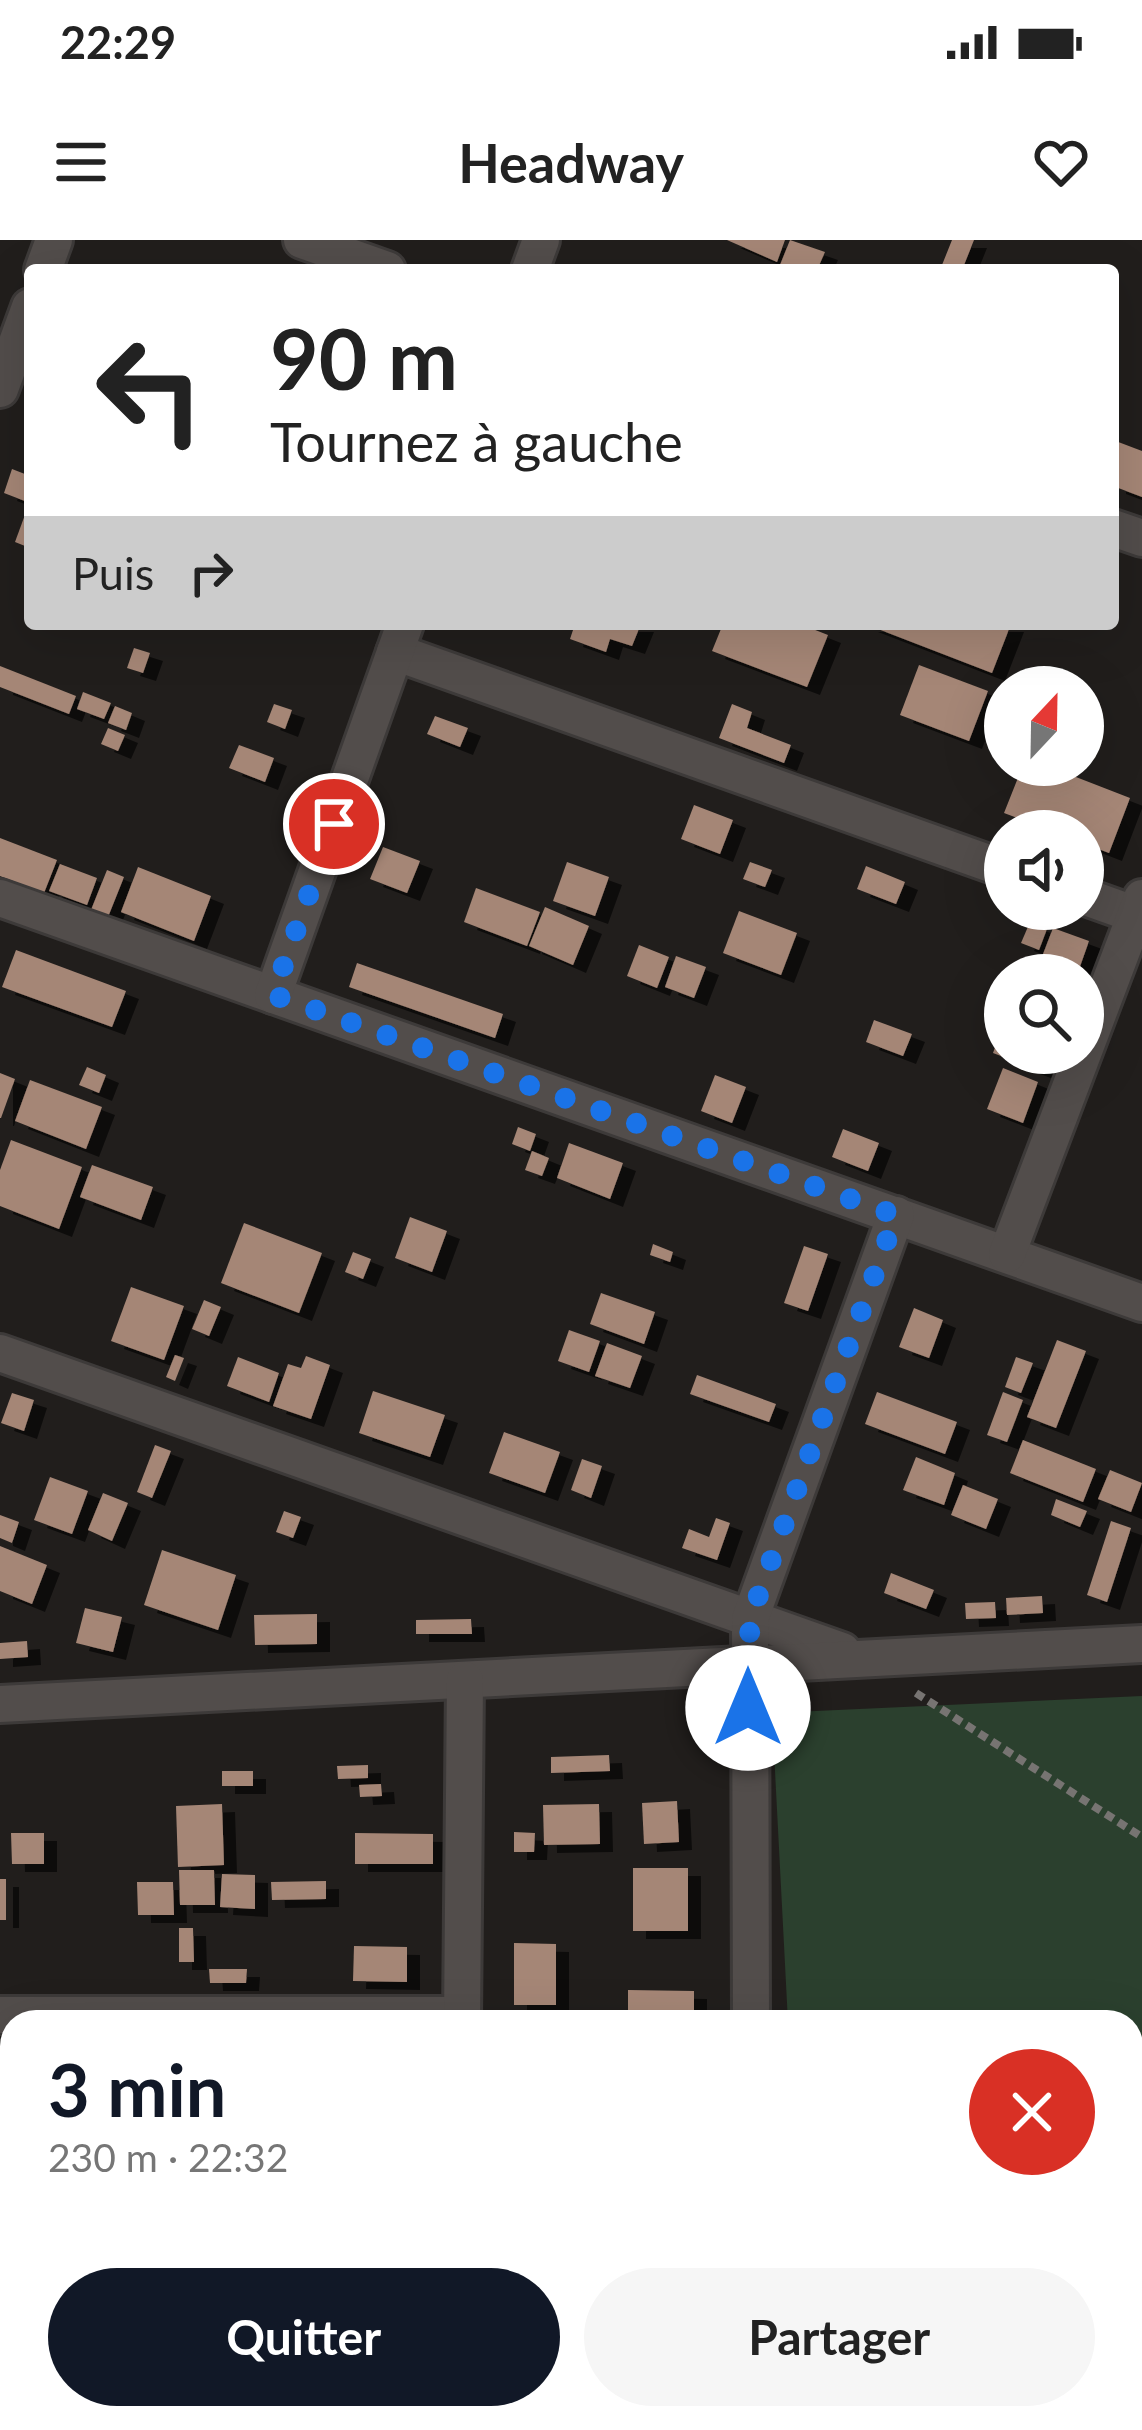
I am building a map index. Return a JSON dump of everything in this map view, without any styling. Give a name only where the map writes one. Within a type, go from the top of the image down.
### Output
[{"type":"street","points":[[302,240],[370,264]]},
{"type":"street","points":[[0,389],[24,323]]},
{"type":"street","points":[[273,995],[400,638],[984,861]]},
{"type":"street","points":[[0,898],[1142,1303]]},
{"type":"street","points":[[1006,1254],[1140,910],[1104,901]]},
{"type":"street","points":[[751,2010],[750,1619],[896,1215]]},
{"type":"street","points":[[0,1353],[862,1659]]},
{"type":"street","points":[[0,1704],[1142,1644]]},
{"type":"street","points":[[462,2010],[465,1680]]},
{"type":"path","points":[[862,1659],[1142,1837]]},
{"type":"green space","points":[[1142,1696],[1142,2010],[787,2010],[772,1713]]},
{"type":"building","points":[[727,240],[785,240],[777,262]]},
{"type":"building","points":[[790,240],[825,252],[820,264],[780,264]]},
{"type":"building","points":[[952,240],[974,240],[964,264],[942,264]]},
{"type":"building","points":[[1119,442],[1142,451],[1142,497],[1119,488]]},
{"type":"building","points":[[12,469],[24,474],[24,501],[4,493]]},
{"type":"building","points":[[24,517],[24,546],[15,542]]},
{"type":"building","points":[[573,630],[639,630],[632,646],[610,639],[606,652],[570,639]]},
{"type":"building","points":[[721,630],[815,630],[828,635],[807,687],[712,651]]},
{"type":"building","points":[[881,630],[1009,630],[995,666],[984,666],[984,670]]},
{"type":"building","points":[[134,648],[150,653],[143,673],[127,668]]},
{"type":"building","points":[[919,665],[984,689],[969,741],[900,715]]},
{"type":"building","points":[[0,666],[76,696],[69,714],[0,687]]},
{"type":"building","points":[[83,692],[111,703],[104,719],[77,709]]},
{"type":"building","points":[[274,704],[292,710],[285,729],[267,722]]},
{"type":"building","points":[[732,704],[752,712],[747,728],[791,745],[784,763],[719,738]]},
{"type":"building","points":[[115,706],[132,713],[126,730],[108,723]]},
{"type":"building","points":[[435,716],[468,728],[460,747],[427,734]]},
{"type":"building","points":[[108,728],[125,735],[118,751],[101,744]]},
{"type":"building","points":[[239,745],[274,758],[265,782],[229,768]]},
{"type":"building","points":[[1015,786],[1099,786],[1130,798],[1109,853],[1104,851],[1104,810],[1005,810]]},
{"type":"building","points":[[694,805],[733,820],[720,854],[681,839]]},
{"type":"building","points":[[0,838],[57,860],[44,893],[0,876]]},
{"type":"building","points":[[383,847],[420,861],[407,893],[370,879]]},
{"type":"building","points":[[567,862],[609,877],[595,916],[553,901]]},
{"type":"building","points":[[750,862],[772,870],[765,887],[743,879]]},
{"type":"building","points":[[60,864],[97,878],[87,905],[49,891]]},
{"type":"building","points":[[866,866],[905,882],[896,904],[857,889]]},
{"type":"building","points":[[138,867],[211,896],[194,941],[121,912]]},
{"type":"building","points":[[107,870],[124,877],[108,917],[91,910]]},
{"type":"building","points":[[476,888],[540,912],[527,946],[464,922]]},
{"type":"building","points":[[545,907],[589,926],[573,965],[529,946]]},
{"type":"building","points":[[739,911],[797,933],[781,975],[723,953]]},
{"type":"building","points":[[1027,930],[1047,930],[1039,950],[1021,943]]},
{"type":"building","points":[[1052,930],[1089,941],[1084,954],[1043,954]]},
{"type":"building","points":[[639,945],[669,957],[657,988],[627,976]]},
{"type":"building","points":[[16,950],[126,991],[112,1027],[2,987]]},
{"type":"building","points":[[676,956],[706,967],[694,998],[665,987]]},
{"type":"building","points":[[357,963],[503,1014],[495,1038],[349,987]]},
{"type":"building","points":[[874,1020],[912,1034],[903,1056],[866,1042]]},
{"type":"building","points":[[87,1067],[106,1075],[99,1093],[79,1085]]},
{"type":"building","points":[[0,1073],[15,1079],[1,1118],[0,1118]]},
{"type":"building","points":[[1001,1074],[1018,1074],[1038,1082],[1023,1123],[987,1109]]},
{"type":"building","points":[[715,1075],[746,1087],[732,1123],[701,1111]]},
{"type":"building","points":[[30,1080],[102,1107],[86,1149],[15,1121]]},
{"type":"building","points":[[518,1127],[536,1134],[530,1151],[512,1144]]},
{"type":"building","points":[[843,1129],[879,1143],[868,1171],[832,1157]]},
{"type":"building","points":[[11,1140],[82,1167],[59,1229],[0,1206],[0,1170]]},
{"type":"building","points":[[569,1143],[623,1163],[610,1199],[557,1178]]},
{"type":"building","points":[[532,1151],[549,1158],[542,1176],[525,1170]]},
{"type":"building","points":[[92,1165],[153,1187],[141,1220],[80,1197]]},
{"type":"building","points":[[410,1217],[447,1231],[432,1272],[395,1258]]},
{"type":"building","points":[[244,1223],[322,1253],[299,1313],[221,1283]]},
{"type":"building","points":[[653,1244],[673,1252],[670,1262],[650,1255]]},
{"type":"building","points":[[804,1246],[828,1254],[808,1311],[784,1303]]},
{"type":"building","points":[[353,1252],[371,1259],[363,1279],[345,1272]]},
{"type":"building","points":[[131,1287],[184,1306],[164,1360],[111,1341]]},
{"type":"building","points":[[601,1293],[655,1312],[644,1344],[590,1324]]},
{"type":"building","points":[[204,1300],[221,1307],[209,1336],[192,1329]]},
{"type":"building","points":[[914,1308],[943,1320],[929,1358],[899,1347]]},
{"type":"building","points":[[569,1330],[600,1341],[589,1372],[558,1361]]},
{"type":"building","points":[[1057,1340],[1086,1351],[1056,1428],[1027,1417]]},
{"type":"building","points":[[607,1343],[642,1356],[630,1388],[595,1376]]},
{"type":"building","points":[[175,1355],[184,1358],[175,1381],[166,1377]]},
{"type":"building","points":[[306,1356],[330,1365],[311,1419],[273,1406],[288,1364],[301,1368]]},
{"type":"building","points":[[238,1357],[279,1373],[269,1402],[227,1386]]},
{"type":"building","points":[[1016,1357],[1033,1363],[1021,1393],[1005,1387]]},
{"type":"building","points":[[697,1375],[776,1404],[769,1422],[690,1394]]},
{"type":"building","points":[[373,1391],[445,1415],[430,1457],[359,1433]]},
{"type":"building","points":[[877,1392],[957,1422],[945,1454],[865,1424]]},
{"type":"building","points":[[1003,1392],[1023,1400],[1007,1442],[987,1435]]},
{"type":"building","points":[[12,1393],[34,1400],[24,1431],[1,1423]]},
{"type":"building","points":[[504,1432],[560,1452],[545,1493],[489,1473]]},
{"type":"building","points":[[1023,1440],[1096,1469],[1083,1502],[1010,1473]]},
{"type":"building","points":[[155,1445],[171,1451],[152,1498],[137,1492]]},
{"type":"building","points":[[916,1457],[955,1473],[944,1505],[903,1490]]},
{"type":"building","points":[[582,1459],[602,1466],[591,1498],[571,1490]]},
{"type":"building","points":[[1110,1470],[1142,1483],[1131,1512],[1098,1499]]},
{"type":"building","points":[[50,1477],[88,1491],[72,1534],[34,1520]]},
{"type":"building","points":[[963,1485],[998,1499],[986,1529],[951,1515]]},
{"type":"building","points":[[103,1493],[128,1503],[112,1541],[88,1530]]},
{"type":"building","points":[[1056,1499],[1087,1511],[1080,1527],[1051,1515]]},
{"type":"building","points":[[284,1511],[301,1517],[293,1538],[276,1532]]},
{"type":"building","points":[[0,1515],[19,1522],[12,1543],[0,1538]]},
{"type":"building","points":[[716,1518],[730,1523],[717,1560],[682,1548],[689,1529],[709,1537]]},
{"type":"building","points":[[1111,1521],[1131,1528],[1107,1602],[1087,1595]]},
{"type":"building","points":[[0,1546],[47,1565],[32,1604],[0,1591]]},
{"type":"building","points":[[162,1550],[236,1575],[218,1630],[144,1605]]},
{"type":"building","points":[[891,1573],[934,1590],[926,1609],[884,1593]]},
{"type":"building","points":[[1042,1596],[1043,1613],[1007,1615],[1006,1598]]},
{"type":"building","points":[[995,1602],[996,1618],[966,1619],[965,1603]]},
{"type":"building","points":[[85,1608],[122,1617],[113,1652],[76,1643]]},
{"type":"building","points":[[317,1614],[317,1644],[255,1645],[254,1615]]},
{"type":"building","points":[[471,1619],[472,1634],[416,1634],[416,1620]]},
{"type":"building","points":[[27,1641],[28,1657],[0,1659],[0,1643]]},
{"type":"building","points":[[609,1755],[610,1771],[551,1773],[551,1757]]},
{"type":"building","points":[[368,1765],[368,1778],[338,1779],[337,1766]]},
{"type":"building","points":[[222,1771],[253,1771],[253,1786],[222,1786]]},
{"type":"building","points":[[381,1784],[382,1796],[360,1797],[359,1785]]},
{"type":"building","points":[[677,1801],[679,1842],[644,1844],[642,1803]]},
{"type":"building","points":[[222,1804],[224,1865],[178,1867],[176,1806]]},
{"type":"building","points":[[599,1804],[600,1844],[544,1845],[543,1805]]},
{"type":"building","points":[[514,1832],[535,1833],[534,1852],[514,1852]]},
{"type":"building","points":[[11,1833],[44,1833],[44,1864],[12,1864]]},
{"type":"building","points":[[355,1833],[433,1834],[433,1864],[355,1864]]},
{"type":"building","points":[[633,1868],[688,1868],[688,1931],[633,1931]]},
{"type":"building","points":[[179,1870],[214,1870],[215,1905],[180,1905]]},
{"type":"building","points":[[222,1874],[255,1875],[255,1909],[220,1907]]},
{"type":"building","points":[[0,1879],[6,1879],[6,1920],[0,1920]]},
{"type":"building","points":[[326,1881],[326,1899],[272,1900],[271,1882]]},
{"type":"building","points":[[137,1882],[173,1882],[174,1915],[138,1915]]},
{"type":"building","points":[[179,1928],[193,1928],[194,1962],[179,1962]]},
{"type":"building","points":[[514,1943],[556,1944],[556,2005],[514,2005]]},
{"type":"building","points":[[354,1946],[407,1947],[407,1982],[353,1981]]},
{"type":"building","points":[[209,1969],[247,1969],[246,1983],[210,1983]]},
{"type":"building","points":[[628,1990],[694,1991],[694,2010],[628,2010]]},
{"type":"route","points":[[334,824],[273,995],[896,1215],[750,1619],[748,1708]]}]
